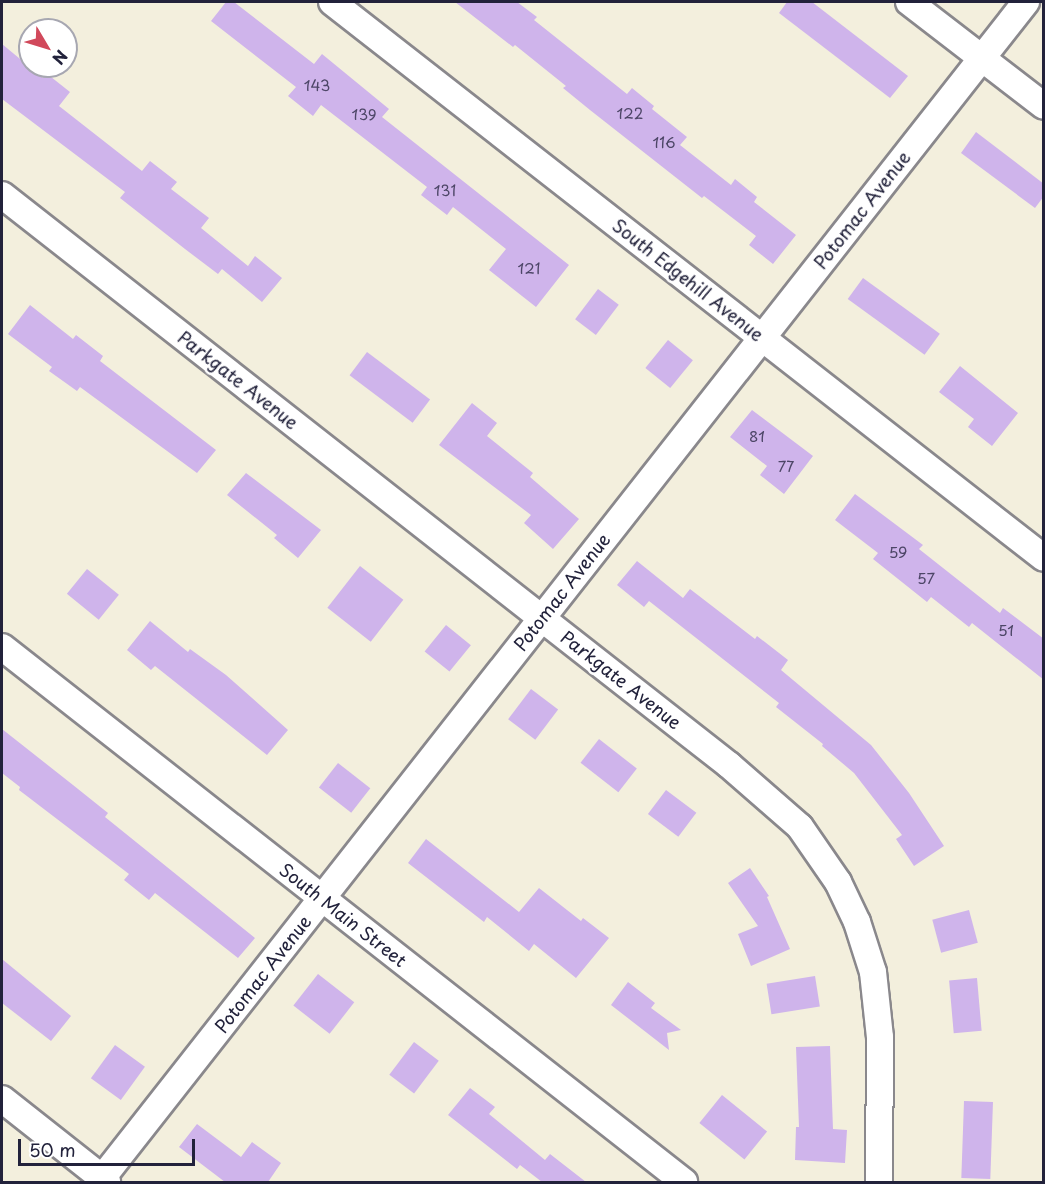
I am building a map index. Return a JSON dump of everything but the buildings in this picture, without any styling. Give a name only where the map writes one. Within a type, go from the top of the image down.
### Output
[{"type":"street","name":"South Edgehill Avenue","points":[[332,2],[1044,558]]},
{"type":"street","points":[[909,2],[1044,106]]},
{"type":"street","name":"Potomac Avenue","points":[[103,1181],[322,898],[1026,2]]},
{"type":"street","name":"Parkgate Avenue","points":[[2,195],[542,617],[785,812],[813,844],[838,882],[873,972],[877,1001],[879,1182]]},
{"type":"street","name":"South Main Street","points":[[2,647],[684,1182]]},
{"type":"street","points":[[2,1099],[103,1181]]}]
